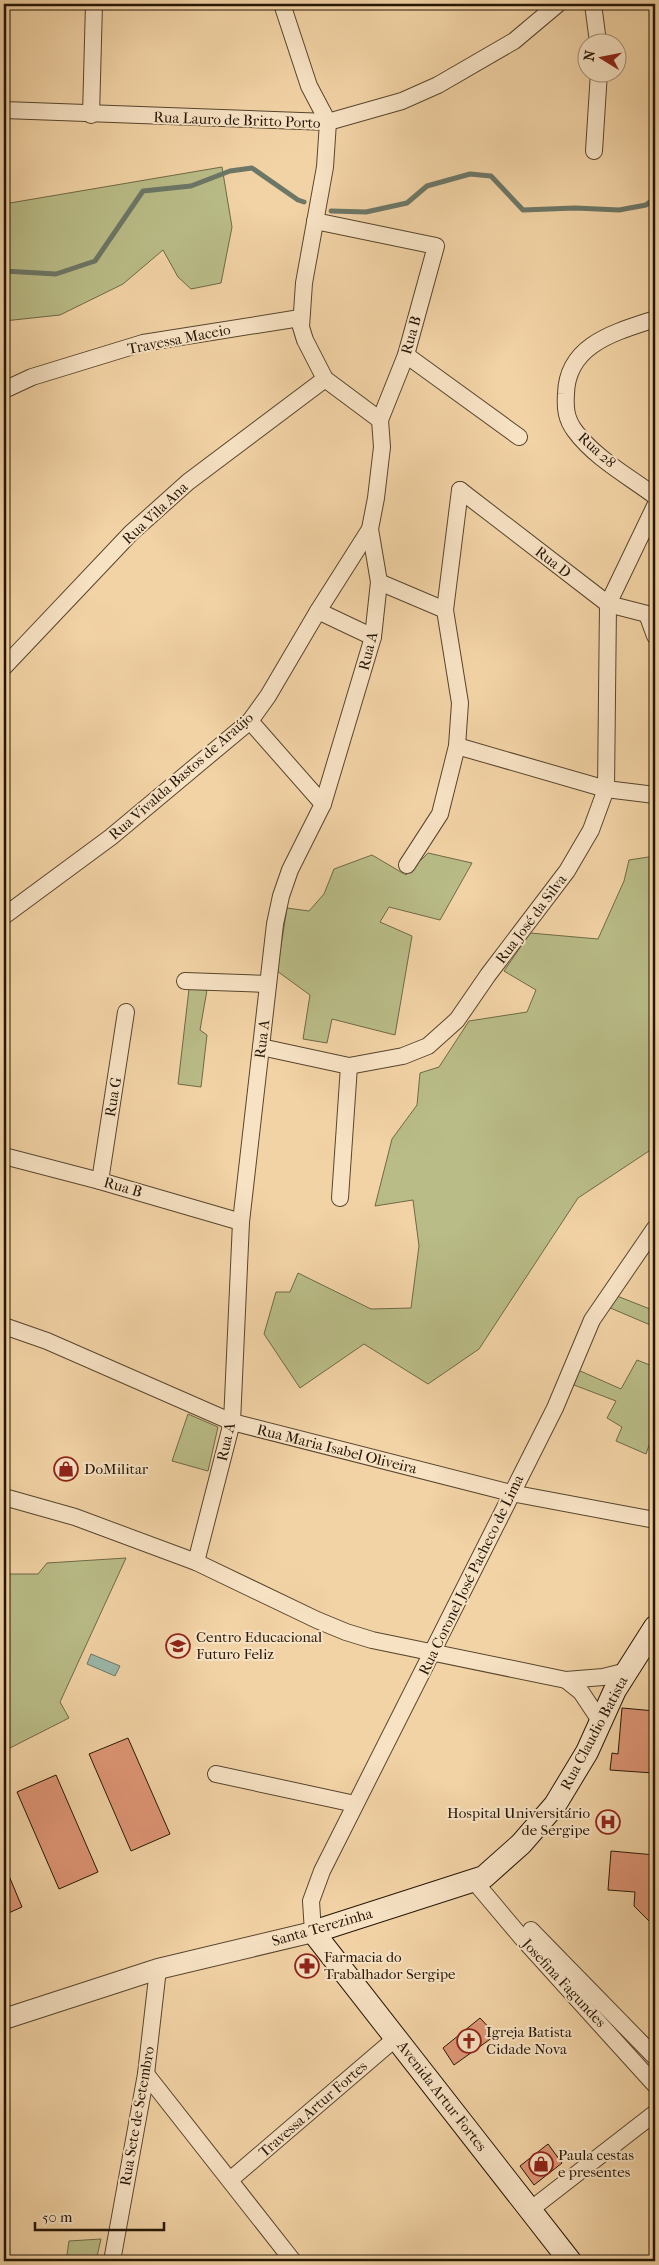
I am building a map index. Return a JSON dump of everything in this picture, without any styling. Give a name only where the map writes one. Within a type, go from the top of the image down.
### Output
[{"type":"main road","name":"Rua Claudio Batista","points":[[479,1879],[521,1844],[555,1805],[587,1752],[615,1690],[655,1627]]},
{"type":"main road","name":"Santa Terezinha","points":[[314,1932],[479,1879]]},
{"type":"main road","name":"Avenida Artur Fortes","points":[[314,1932],[570,2261]]},
{"type":"street","points":[[91,115],[94,4]]},
{"type":"street","points":[[282,4],[306,78],[328,122],[325,167],[304,284],[300,318],[305,340],[325,380],[380,420],[382,447],[370,529]]},
{"type":"street","name":"Rua Lauro de Britto Porto","points":[[4,110],[91,115],[328,122],[402,101],[438,85],[514,41],[558,4]]},
{"type":"street","points":[[593,4],[597,32]]},
{"type":"street","points":[[594,151],[598,82]]},
{"type":"street","name":"Rua B","points":[[315,221],[436,246],[406,355],[380,420]]},
{"type":"street","name":"Travessa Maceio","points":[[4,390],[32,377],[143,343],[300,318]]},
{"type":"street","name":"Rua 28","points":[[655,319],[609,334],[593,344],[578,358],[566,384],[566,413],[574,429],[584,442],[655,496]]},
{"type":"street","points":[[406,355],[520,437]]},
{"type":"street","name":"Rua Vila Ana","points":[[4,667],[132,533],[188,482],[325,380]]},
{"type":"street","name":"Rua D","points":[[445,610],[460,490],[608,604],[651,615]]},
{"type":"street","points":[[608,604],[655,506]]},
{"type":"street","name":"Rua A","points":[[196,1562],[232,1422],[241,1222],[268,984],[281,896],[290,870],[323,804],[373,637],[379,582],[370,529]]},
{"type":"street","name":"Rua Vivalda Bastos de Araújo","points":[[4,916],[111,837],[250,721],[268,696],[318,611],[370,529]]},
{"type":"street","points":[[379,582],[445,610],[460,703],[457,746],[440,814],[407,864]]},
{"type":"street","name":"Rua José da Silva","points":[[261,1047],[349,1066],[414,1053],[428,1046],[457,1020],[581,849],[598,815],[606,789],[608,604]]},
{"type":"street","points":[[318,611],[373,637]]},
{"type":"street","points":[[651,615],[655,636]]},
{"type":"street","points":[[250,721],[323,804]]},
{"type":"street","points":[[457,746],[606,789],[655,795]]},
{"type":"street","points":[[185,981],[268,984]]},
{"type":"street","name":"Rua G","points":[[100,1181],[126,1012]]},
{"type":"street","points":[[340,1198],[349,1066]]},
{"type":"street","name":"Rua B","points":[[4,1156],[100,1181],[241,1222]]},
{"type":"street","name":"Rua Coronel José Pacheco de Lima","points":[[314,1932],[310,1909],[312,1892],[555,1408],[592,1320],[654,1234]]},
{"type":"street","name":"Rua Maria Isabel Oliveira","points":[[4,1326],[47,1341],[232,1422],[511,1493],[655,1520]]},
{"type":"street","points":[[4,1498],[75,1517],[196,1562],[262,1595],[346,1632],[432,1653],[566,1680],[603,1677],[627,1671]]},
{"type":"street","points":[[566,1680],[581,1692],[601,1722]]},
{"type":"street","points":[[216,1774],[355,1804]]},
{"type":"street","points":[[479,1879],[655,2057]]},
{"type":"street","name":"Josefina Fagundes","points":[[479,1879],[522,1938],[655,2085]]},
{"type":"street","name":"Santa Terezinha","points":[[4,2019],[158,1969],[314,1932]]},
{"type":"street","name":"Rua Sete de Setembro","points":[[112,2261],[146,2074],[158,1969]]},
{"type":"street","name":"Travessa Artur Fortes","points":[[230,2180],[396,2038]]},
{"type":"street","points":[[146,2074],[291,2261]]},
{"type":"street","points":[[530,2210],[655,2113]]},
{"type":"green space","points":[[222,167],[232,227],[221,283],[191,289],[178,277],[163,250],[123,284],[60,315],[4,321],[4,204]]},
{"type":"green space","points":[[428,853],[472,863],[440,920],[389,907],[380,922],[412,936],[395,1035],[332,1019],[327,1043],[303,1039],[310,995],[277,971],[287,908],[309,911],[324,894],[334,869],[372,855],[406,875]]},
{"type":"green space","points":[[655,856],[655,1147],[578,1198],[479,1349],[428,1384],[364,1344],[300,1388],[264,1334],[276,1292],[290,1292],[298,1273],[371,1309],[411,1308],[419,1246],[413,1200],[375,1206],[392,1139],[417,1105],[420,1073],[439,1067],[469,1021],[527,1012],[536,990],[504,971],[530,933],[598,939],[624,881],[629,860]]},
{"type":"green space","points":[[189,989],[207,990],[200,1030],[207,1035],[201,1087],[178,1084]]},
{"type":"green space","points":[[617,1296],[655,1311],[655,1327],[608,1307]]},
{"type":"green space","points":[[637,1360],[655,1367],[655,1428],[646,1454],[616,1441],[622,1427],[607,1418],[616,1401],[574,1385],[578,1370],[621,1389]]},
{"type":"green space","points":[[188,1414],[218,1427],[208,1471],[172,1461]]},
{"type":"green space","points":[[126,1558],[60,1702],[69,1718],[4,1751],[4,1574],[38,1574],[47,1563]]},
{"type":"green space","points":[[101,2239],[96,2261],[66,2261],[69,2241]]},
{"type":"shaded area","points":[[91,1654],[120,1666],[115,1676],[87,1664]]},
{"type":"building","points":[[622,1708],[655,1711],[653,1773],[610,1770],[612,1753],[618,1754]]},
{"type":"building","points":[[128,1738],[170,1834],[131,1851],[89,1754]]},
{"type":"building","points":[[56,1775],[98,1872],[59,1889],[17,1792]]},
{"type":"building","points":[[611,1851],[655,1855],[655,1927],[634,1906],[635,1892],[608,1890]]},
{"type":"building","points":[[4,1864],[22,1907],[4,1915]]},
{"type":"building","name":"Igreja Batista Cidade Nova","points":[[480,2018],[496,2035],[454,2065],[443,2048]]},
{"type":"building","name":"Paula cestas e presentes","points":[[548,2144],[562,2163],[534,2185],[520,2166]]},
{"type":"waterway","points":[[4,271],[56,274],[95,261],[143,191],[191,186],[230,171],[252,168],[298,200],[304,202]]},
{"type":"waterway","points":[[331,211],[366,212],[407,203],[427,186],[470,174],[491,176],[523,210],[575,208],[619,210],[646,205],[655,198]]},
{"type":"place","name":"DoMilitar","points":[[66,1469]]},
{"type":"place","name":"Centro Educacional Futuro Feliz","points":[[178,1646]]},
{"type":"place","name":"Hospital Universitário de Sergipe","points":[[608,1822]]},
{"type":"place","name":"Farmacia do Trabalhador Sergipe","points":[[307,1966]]},
{"type":"place","name":"Igreja Batista Cidade Nova","points":[[469,2041]]},
{"type":"place","name":"Paula cestas e presentes","points":[[541,2164]]}]
